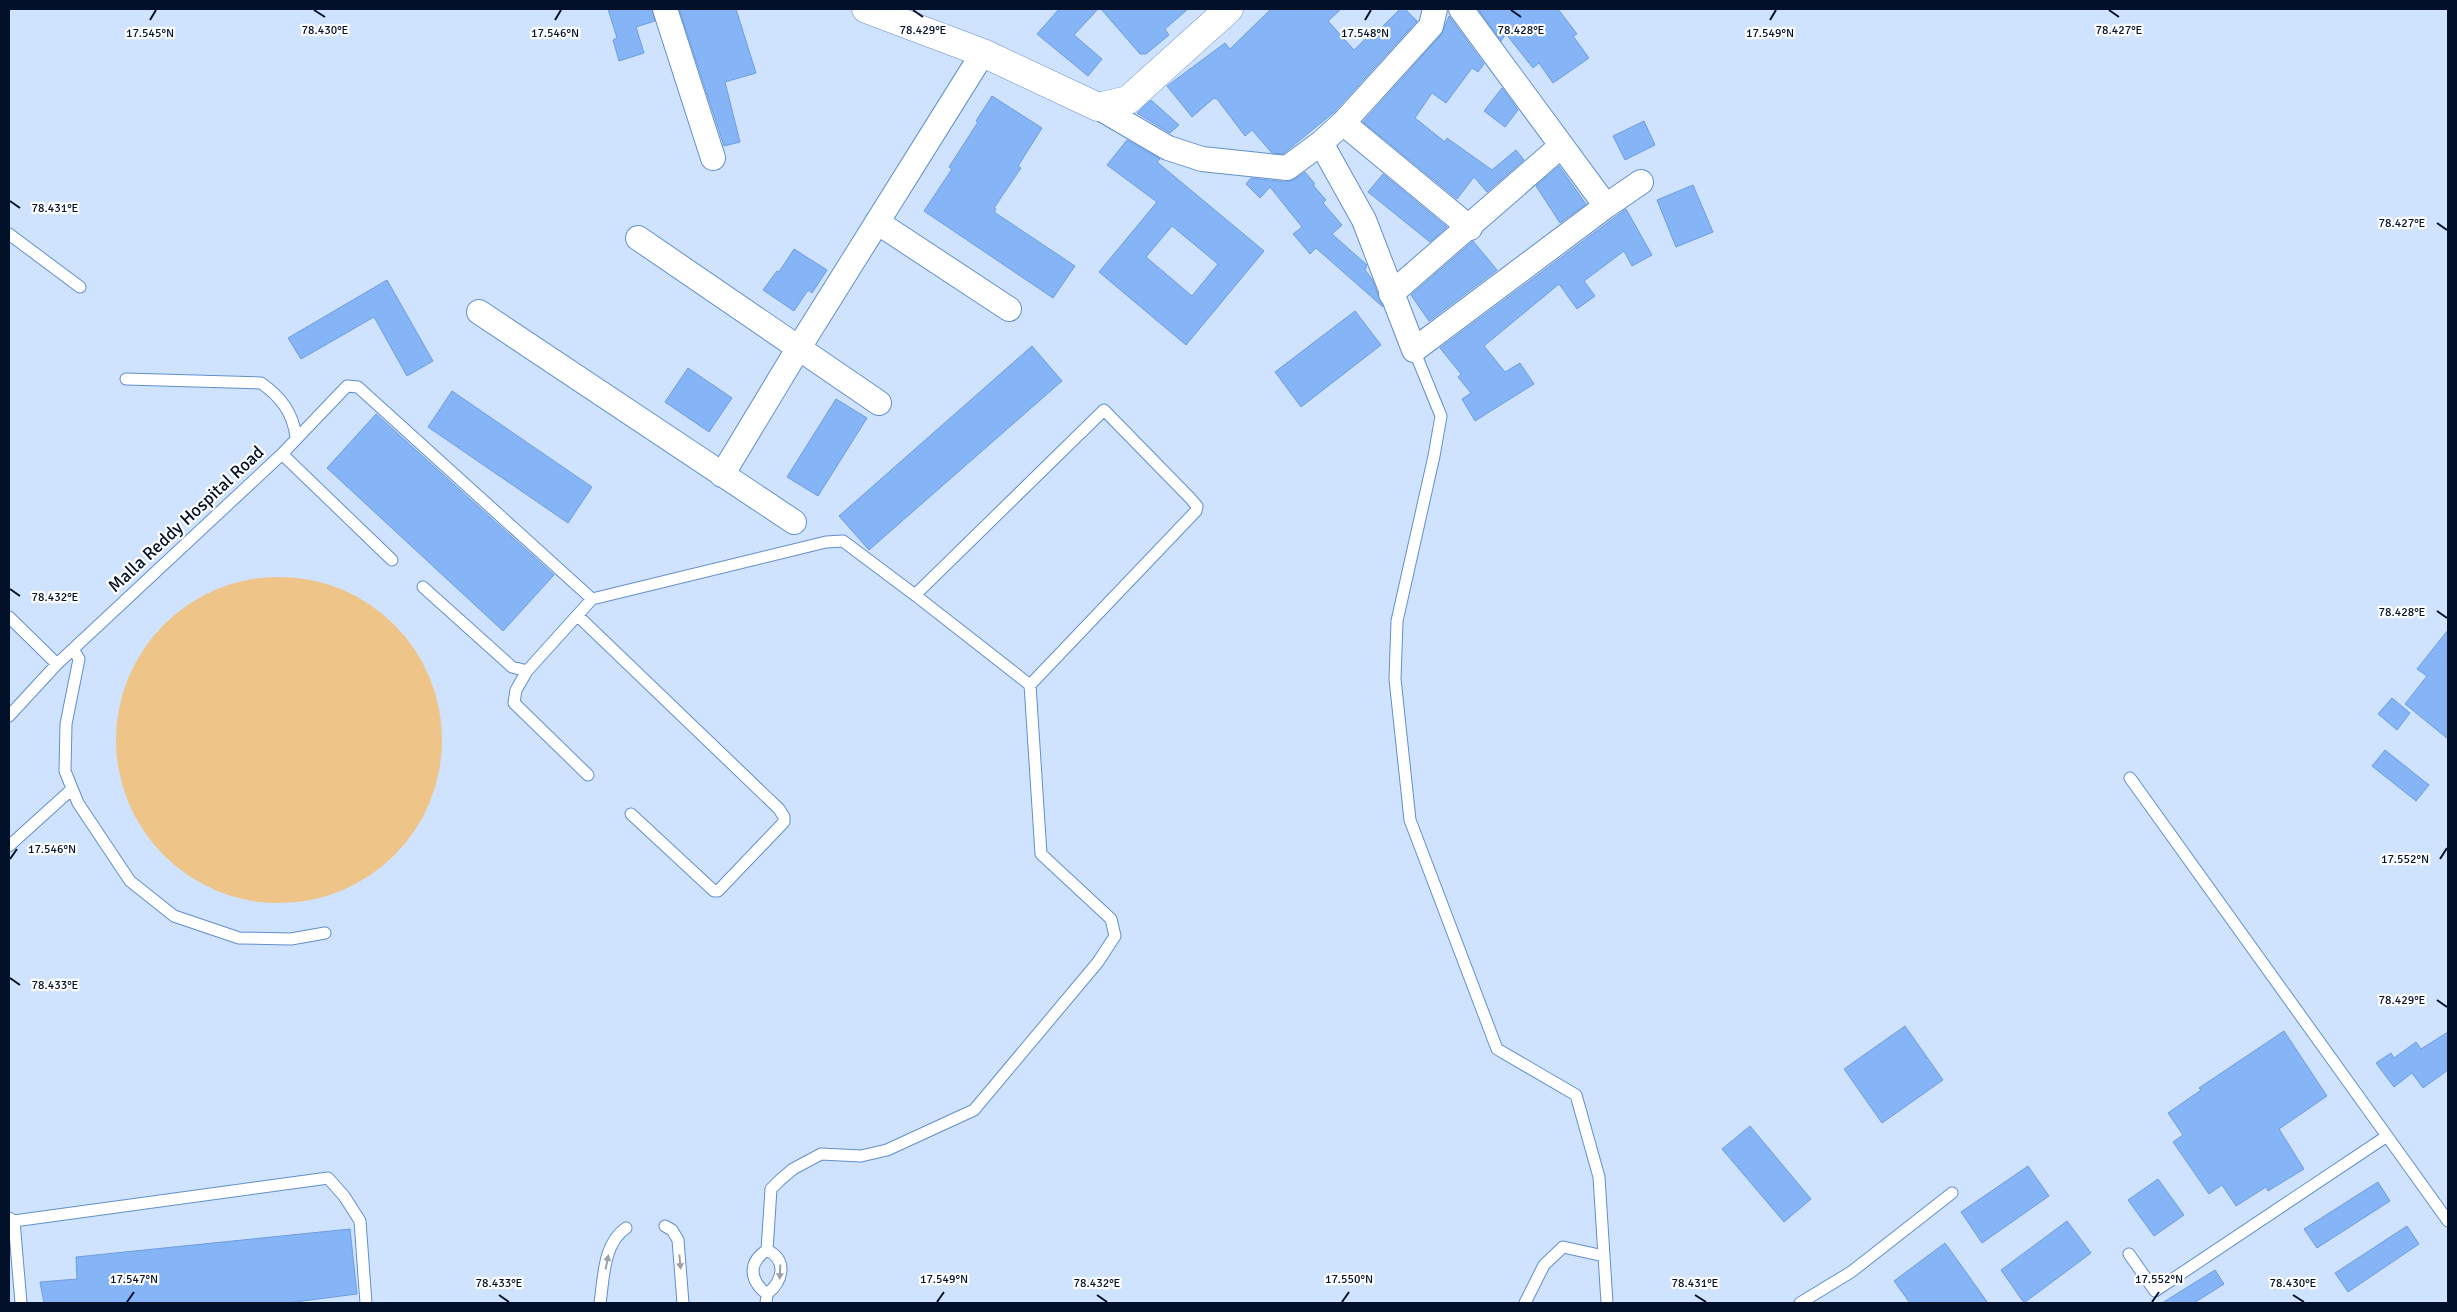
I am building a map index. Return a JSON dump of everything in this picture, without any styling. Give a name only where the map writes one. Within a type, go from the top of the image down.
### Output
[{"type":"main road","points":[[866,9],[983,52],[1098,107],[1128,100],[1229,9]]},
{"type":"street","points":[[665,9],[712,158]]},
{"type":"street","points":[[1098,107],[1168,148],[1202,160],[1287,168],[1344,123],[1431,26],[1435,9]]},
{"type":"street","points":[[1461,9],[1606,206]]},
{"type":"street","points":[[722,475],[983,52]]},
{"type":"street","points":[[1344,123],[1470,228]]},
{"type":"street","points":[[1321,143],[1364,220],[1414,350],[1606,206],[1642,182]]},
{"type":"street","points":[[1391,294],[1470,228],[1561,146]]},
{"type":"street","points":[[877,222],[1009,309]]},
{"type":"street","points":[[638,238],[798,349],[880,403]]},
{"type":"street","points":[[479,312],[794,522]]},
{"type":"lane","points":[[9,234],[80,287]]},
{"type":"lane","points":[[1414,350],[1441,416],[1434,456],[1397,620],[1395,679],[1410,820],[1497,1049],[1576,1095],[1599,1177],[1607,1303]]},
{"type":"lane","points":[[126,379],[261,383],[277,394],[285,404],[294,424],[296,437]]},
{"type":"lane","name":"Malla Reddy Hospital Road","points":[[9,716],[57,664],[282,454],[296,437],[347,386],[358,387],[592,599]]},
{"type":"lane","points":[[767,1250],[771,1189],[780,1180],[792,1170],[821,1154],[861,1156],[887,1150],[974,1110],[1098,962],[1115,936],[1111,919],[1041,854],[1030,685],[1196,511],[1196,506],[1104,410],[915,595]]},
{"type":"lane","points":[[282,454],[392,560]]},
{"type":"lane","points":[[588,774],[514,703],[516,690],[527,670],[592,599],[826,542],[843,541],[1030,685]]},
{"type":"lane","points":[[423,587],[512,668],[527,670]]},
{"type":"lane","points":[[578,616],[779,809],[784,817],[784,822],[718,891],[714,891],[631,814]]},
{"type":"lane","points":[[9,617],[57,664]]},
{"type":"lane","points":[[73,649],[78,659],[66,724],[65,771],[78,803],[130,881],[174,916],[239,938],[291,939],[325,933]]},
{"type":"lane","points":[[2130,778],[2448,1221]]},
{"type":"lane","points":[[9,846],[72,789]]},
{"type":"lane","points":[[2129,1254],[2155,1291],[2387,1136]]},
{"type":"lane","points":[[21,1303],[11,1219],[328,1178],[344,1196],[360,1221],[366,1303]]},
{"type":"lane","points":[[1800,1303],[1851,1272],[1952,1193]]},
{"type":"lane","points":[[665,1226],[672,1230],[678,1240],[683,1303]]},
{"type":"lane","points":[[600,1303],[610,1244],[616,1234],[626,1228]]},
{"type":"lane","points":[[1525,1303],[1544,1265],[1563,1247],[1604,1256]]},
{"type":"lane","points":[[767,1250],[775,1254],[780,1261],[778,1286],[766,1299],[756,1285],[754,1262],[758,1256],[767,1250]]},
{"type":"shaded area","points":[[279,577],[311,580],[341,589],[356,596],[383,614],[405,636],[415,649],[430,678],[439,708],[442,740],[439,772],[430,802],[423,817],[405,844],[383,866],[370,876],[341,891],[311,900],[279,903],[247,900],[217,891],[202,884],[175,866],[153,844],[143,831],[128,802],[119,772],[116,740],[119,708],[128,678],[135,663],[153,636],[175,614],[188,604],[217,589],[247,580]]},
{"type":"building","points":[[608,9],[652,9],[655,21],[636,27],[644,53],[619,61],[613,40],[617,38]]},
{"type":"building","points":[[679,9],[736,9],[756,73],[725,82],[740,142],[724,146]]},
{"type":"building","points":[[1059,9],[1098,9],[1074,35],[1102,59],[1088,76],[1037,34]]},
{"type":"building","points":[[1101,9],[1188,9],[1165,29],[1169,35],[1146,54],[1140,54]]},
{"type":"building","points":[[1271,9],[1341,9],[1328,21],[1354,50],[1374,31],[1376,33],[1400,9],[1405,9],[1417,21],[1333,113],[1283,154],[1272,153],[1252,130],[1245,136],[1217,99],[1214,98],[1192,117],[1167,86],[1225,43],[1230,49]]},
{"type":"building","points":[[1478,9],[1558,9],[1577,34],[1573,36],[1589,58],[1553,83],[1539,63],[1533,68],[1506,34],[1501,41]]},
{"type":"building","points":[[1449,16],[1484,64],[1478,72],[1472,68],[1446,103],[1432,93],[1415,118],[1445,142],[1447,138],[1492,170],[1516,150],[1524,160],[1487,192],[1474,177],[1457,199],[1363,122],[1441,35]]},
{"type":"building","points":[[1502,88],[1518,110],[1505,127],[1484,111]]},
{"type":"building","points":[[992,96],[1042,128],[1018,166],[1021,168],[994,208],[996,209],[994,212],[1075,266],[1053,298],[924,211],[952,169],[949,167]]},
{"type":"building","points":[[1151,100],[1179,125],[1170,133],[1137,113]]},
{"type":"building","points":[[1644,121],[1655,145],[1625,160],[1613,136]]},
{"type":"building","points":[[1127,140],[1160,159],[1157,162],[1264,251],[1186,345],[1099,272],[1157,202],[1107,165]],"holes":[[[1172,226],[1218,264],[1192,296],[1146,257]]]},
{"type":"building","points":[[1559,166],[1586,204],[1560,223],[1536,186]]},
{"type":"building","points":[[1305,172],[1326,200],[1323,203],[1342,225],[1332,234],[1367,265],[1365,270],[1372,279],[1383,307],[1316,248],[1310,254],[1293,234],[1302,227],[1270,187],[1260,198],[1246,184],[1251,178],[1286,182],[1295,179]]},
{"type":"building","points":[[1383,174],[1447,227],[1430,242],[1368,192]]},
{"type":"building","points":[[1693,185],[1713,232],[1676,247],[1657,200]]},
{"type":"building","points":[[1626,209],[1652,255],[1632,266],[1624,251],[1584,281],[1595,296],[1577,309],[1559,284],[1484,346],[1505,372],[1520,363],[1534,384],[1475,421],[1462,399],[1471,393],[1458,377],[1461,374],[1440,348]]},
{"type":"building","points":[[1473,241],[1497,270],[1429,321],[1411,295]]},
{"type":"building","points":[[794,249],[827,270],[812,293],[808,290],[794,311],[763,290],[777,271],[779,272]]},
{"type":"building","points":[[387,280],[433,361],[407,376],[374,317],[301,359],[288,338]]},
{"type":"building","points":[[1355,311],[1381,345],[1301,407],[1275,372]]},
{"type":"building","points":[[1032,346],[1062,381],[869,550],[839,516]]},
{"type":"building","points":[[688,368],[732,398],[709,432],[665,402]]},
{"type":"building","points":[[452,391],[592,487],[568,523],[428,427]]},
{"type":"building","points":[[836,399],[867,418],[818,496],[787,477]]},
{"type":"building","points":[[376,414],[554,575],[503,631],[327,468]]},
{"type":"building","points":[[2448,630],[2448,739],[2405,704],[2427,676],[2417,669]]},
{"type":"building","points":[[2392,698],[2410,713],[2397,730],[2378,714]]},
{"type":"building","points":[[2385,750],[2429,785],[2416,801],[2372,766]]},
{"type":"building","points":[[1905,1026],[1943,1080],[1882,1123],[1844,1069]]},
{"type":"building","points":[[2284,1031],[2327,1096],[2279,1129],[2304,1169],[2268,1191],[2266,1187],[2236,1206],[2222,1185],[2209,1194],[2173,1142],[2183,1135],[2168,1113],[2201,1090],[2199,1088]]},
{"type":"building","points":[[2448,1032],[2448,1070],[2423,1088],[2412,1073],[2394,1087],[2376,1063],[2391,1053],[2394,1058],[2416,1042],[2421,1049]]},
{"type":"building","points":[[1750,1126],[1811,1199],[1784,1222],[1722,1149]]},
{"type":"building","points":[[2028,1166],[2049,1196],[1982,1243],[1961,1212]]},
{"type":"building","points":[[2158,1179],[2184,1215],[2154,1236],[2128,1200]]},
{"type":"building","points":[[2378,1182],[2390,1201],[2317,1248],[2304,1229]]},
{"type":"building","points":[[2067,1221],[2091,1253],[2024,1303],[2001,1270]]},
{"type":"building","points":[[2407,1226],[2419,1244],[2348,1292],[2335,1273]]},
{"type":"building","points":[[350,1229],[357,1294],[287,1303],[44,1303],[40,1282],[77,1279],[76,1257]]},
{"type":"building","points":[[1945,1243],[1988,1303],[1910,1303],[1894,1281]]},
{"type":"building","points":[[2215,1270],[2224,1284],[2194,1303],[2162,1303]]}]
